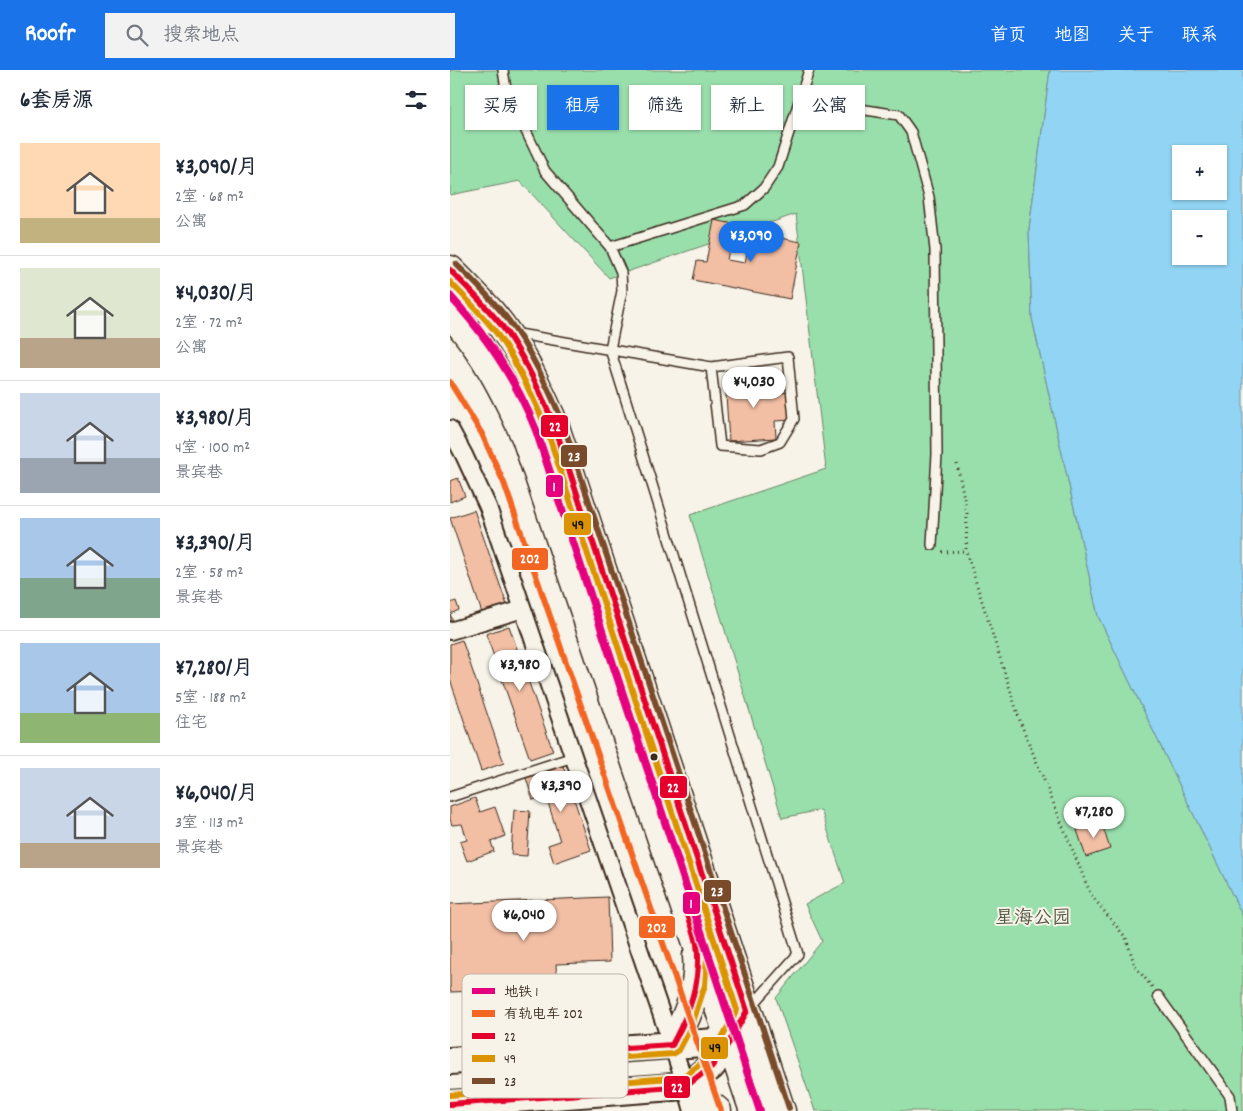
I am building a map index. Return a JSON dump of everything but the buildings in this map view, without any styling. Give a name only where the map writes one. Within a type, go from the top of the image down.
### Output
[{"type":"highway","points":[[450,270],[493,315],[516,348],[535,381],[554,424],[781,1111]]},
{"type":"highway","points":[[455,318],[485,357],[506,392],[526,438],[754,1111]]},
{"type":"highway","points":[[672,1045],[684,1025],[691,1004],[698,963],[696,942]]},
{"type":"highway","points":[[689,1099],[717,1111]]},
{"type":"main road","points":[[450,1104],[689,1099],[730,1041],[748,1011]]},
{"type":"main road","points":[[628,1048],[730,1041],[746,1044],[761,1053]]},
{"type":"street","points":[[450,429],[488,507],[689,1099]]},
{"type":"street","points":[[450,631],[523,609]]},
{"type":"lane","points":[[502,70],[506,89],[545,171],[610,247],[620,272],[622,291],[610,350],[798,954],[748,1011]]},
{"type":"lane","points":[[804,85],[809,70]]},
{"type":"lane","points":[[865,110],[899,115],[911,132],[929,197],[935,250],[937,454],[932,545]]},
{"type":"lane","points":[[610,247],[745,205],[764,188],[778,167],[793,121]]},
{"type":"lane","points":[[455,318],[505,332],[711,367],[788,357],[794,419],[780,442],[761,449],[720,446],[711,367]]},
{"type":"lane","points":[[450,797],[573,757]]},
{"type":"lane","points":[[1158,996],[1230,1096],[1232,1111]]},
{"type":"path","points":[[957,464],[967,513],[966,551],[1021,724],[1091,895],[1126,938],[1135,966],[1158,996]]},
{"type":"path","points":[[932,545],[942,552],[966,551]]},
{"type":"green space","name":"星海公园","points":[[450,70],[1050,70],[1029,229],[1032,318],[1098,616],[1243,917],[1243,1111],[815,1111],[776,998],[822,941],[805,904],[845,883],[821,810],[782,818],[690,515],[826,469],[796,214],[609,278],[520,181],[450,195]]},
{"type":"water","points":[[1050,70],[1243,70],[1243,917],[1098,616],[1032,318],[1029,229]]},
{"type":"metro line","name":"1","points":[[450,296],[476,326],[499,359],[519,393],[536,430],[760,1111]]},
{"type":"tram line","name":"202","points":[[450,382],[482,434],[504,483],[721,1111]]},
{"type":"transit line","name":"23","points":[[456,264],[483,291],[517,332],[538,369],[562,420],[789,1108]]},
{"type":"transit line","name":"22","points":[[450,270],[490,311],[510,337],[531,374],[554,424],[747,1011],[730,1041],[712,1066],[686,1086],[628,1090]]},
{"type":"transit line","name":"49","points":[[450,282],[484,318],[503,342],[523,378],[546,427],[737,1010],[723,1036],[706,1060],[683,1077],[628,1081]]},
{"type":"transit line","name":"49","points":[[628,1057],[673,1054],[679,1050],[692,1025],[705,985],[707,958],[706,943],[693,904]]},
{"type":"transit line","name":"22","points":[[628,1048],[672,1045],[689,1009],[696,984],[698,957],[696,939],[685,907]]},
{"type":"transit line","name":"49","points":[[450,1095],[462,1094]]},
{"type":"transit line","name":"22","points":[[450,1104],[529,1098]]}]
